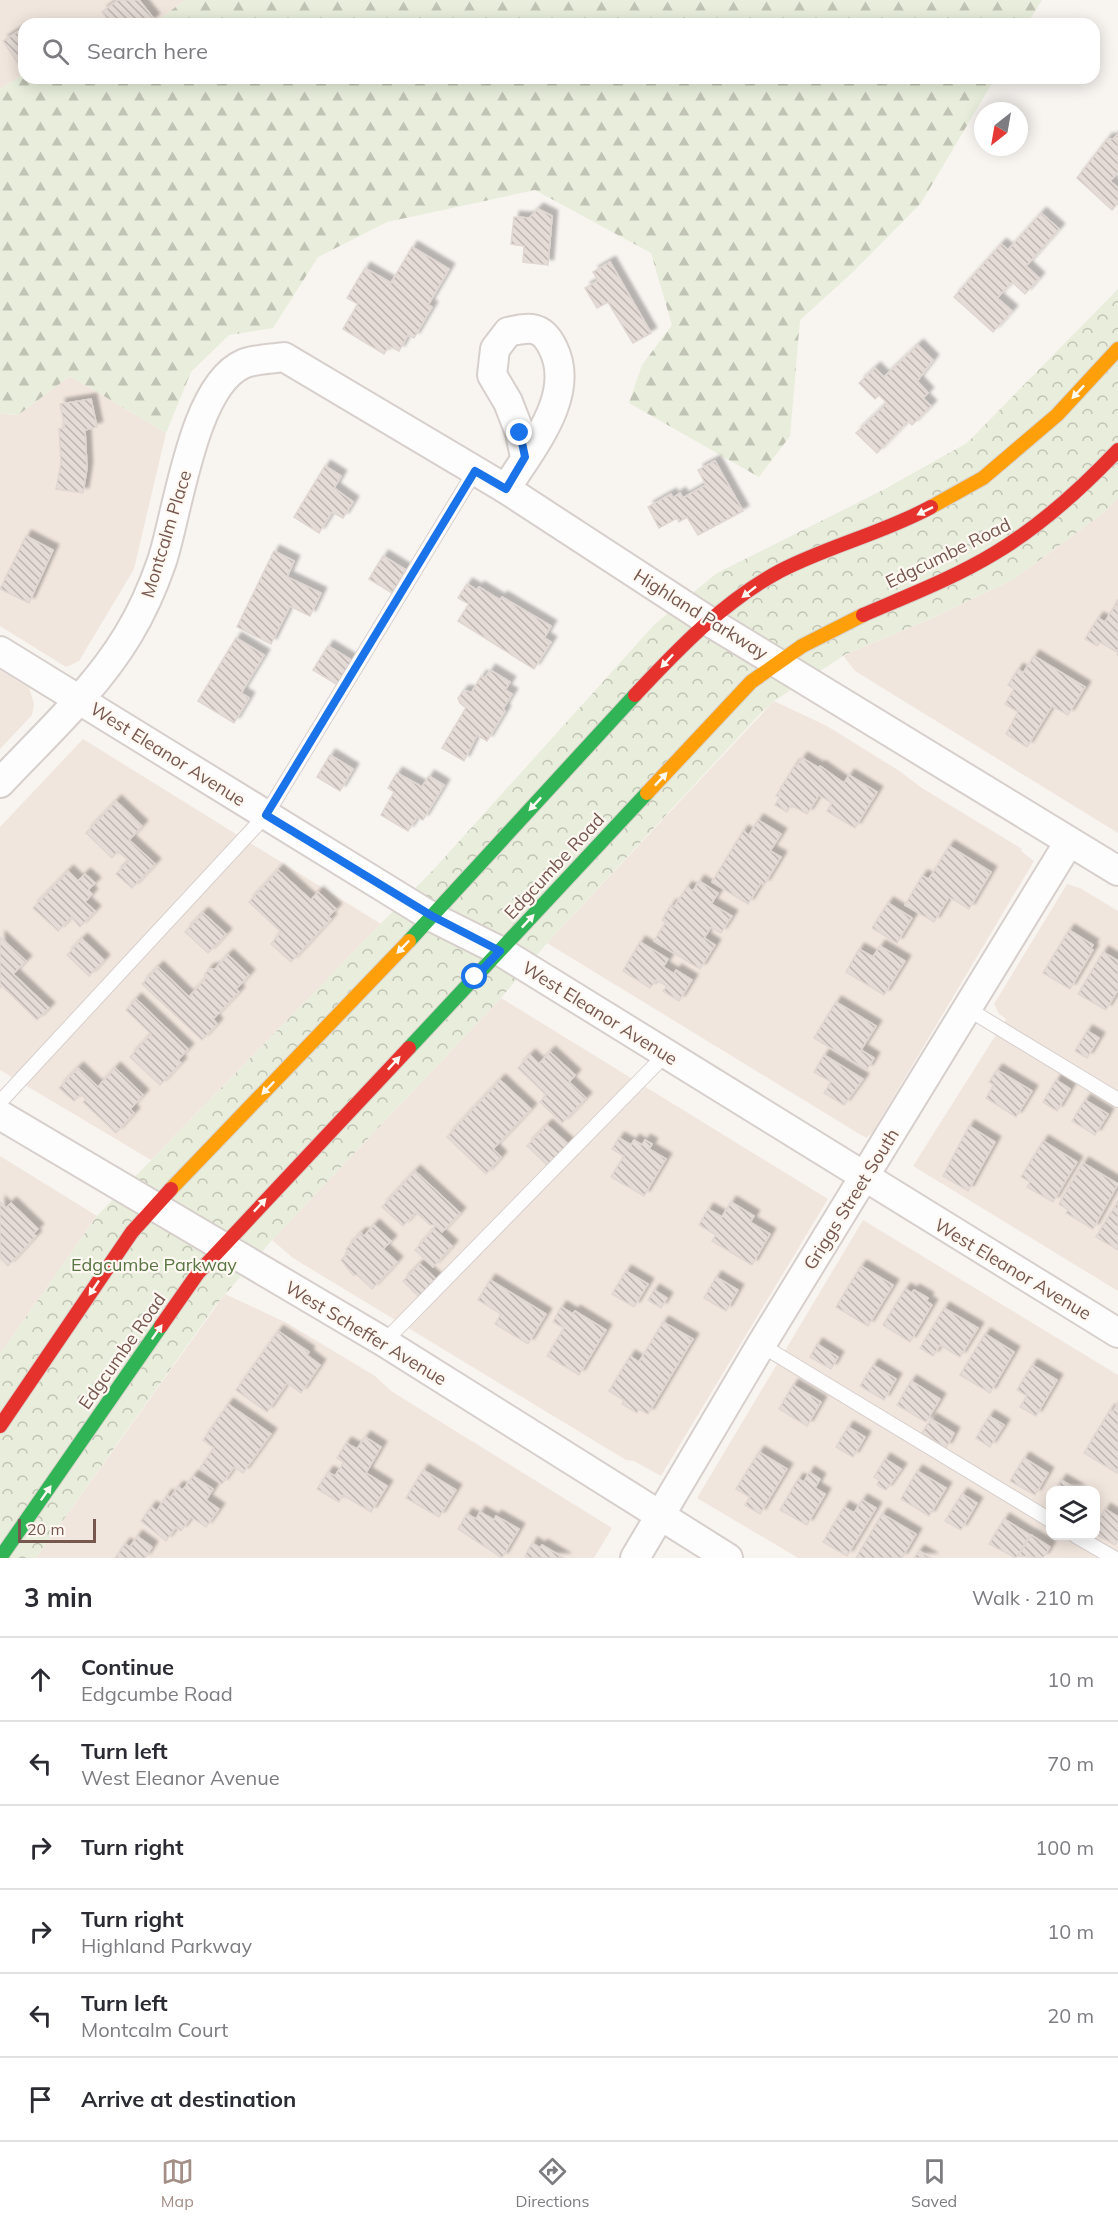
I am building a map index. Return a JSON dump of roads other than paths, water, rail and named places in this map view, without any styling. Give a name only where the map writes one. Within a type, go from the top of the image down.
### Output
[{"type":"street","points":[[0,1426],[132,1232],[432,916],[684,642],[781,571],[916,515],[983,478],[1057,415],[1118,349]]},
{"type":"street","name":"Highland Parkway","points":[[284,357],[506,489],[711,622],[1118,871]]},
{"type":"street","name":"Montcalm Place","points":[[0,783],[78,699],[127,637],[146,604],[163,559],[173,512],[199,428],[216,386],[243,364],[284,357]]},
{"type":"street","name":"Edgcumbe Road","points":[[0,1558],[198,1273],[220,1247],[751,682],[776,660],[831,628],[970,567],[1018,540],[1078,494],[1118,450]]},
{"type":"street","points":[[506,489],[525,457]]},
{"type":"street","name":"West Eleanor Avenue","points":[[0,651],[432,916],[500,951],[865,1179],[1118,1333]]},
{"type":"street","name":"Griggs Street South","points":[[635,1558],[761,1345],[865,1179],[1069,842]]},
{"type":"street","name":"West Scheffer Avenue","points":[[0,1115],[384,1342],[728,1558]]},
{"type":"lane","points":[[0,1102],[266,815],[475,471]]},
{"type":"lane","points":[[968,1009],[1118,1100]]},
{"type":"lane","points":[[384,1342],[666,1054]]},
{"type":"lane","points":[[761,1345],[1046,1518]]},
{"type":"lane","points":[[1083,1540],[1114,1558]]},
{"type":"park label","name":"Edgcumbe Parkway","points":[[154,1264]]}]
